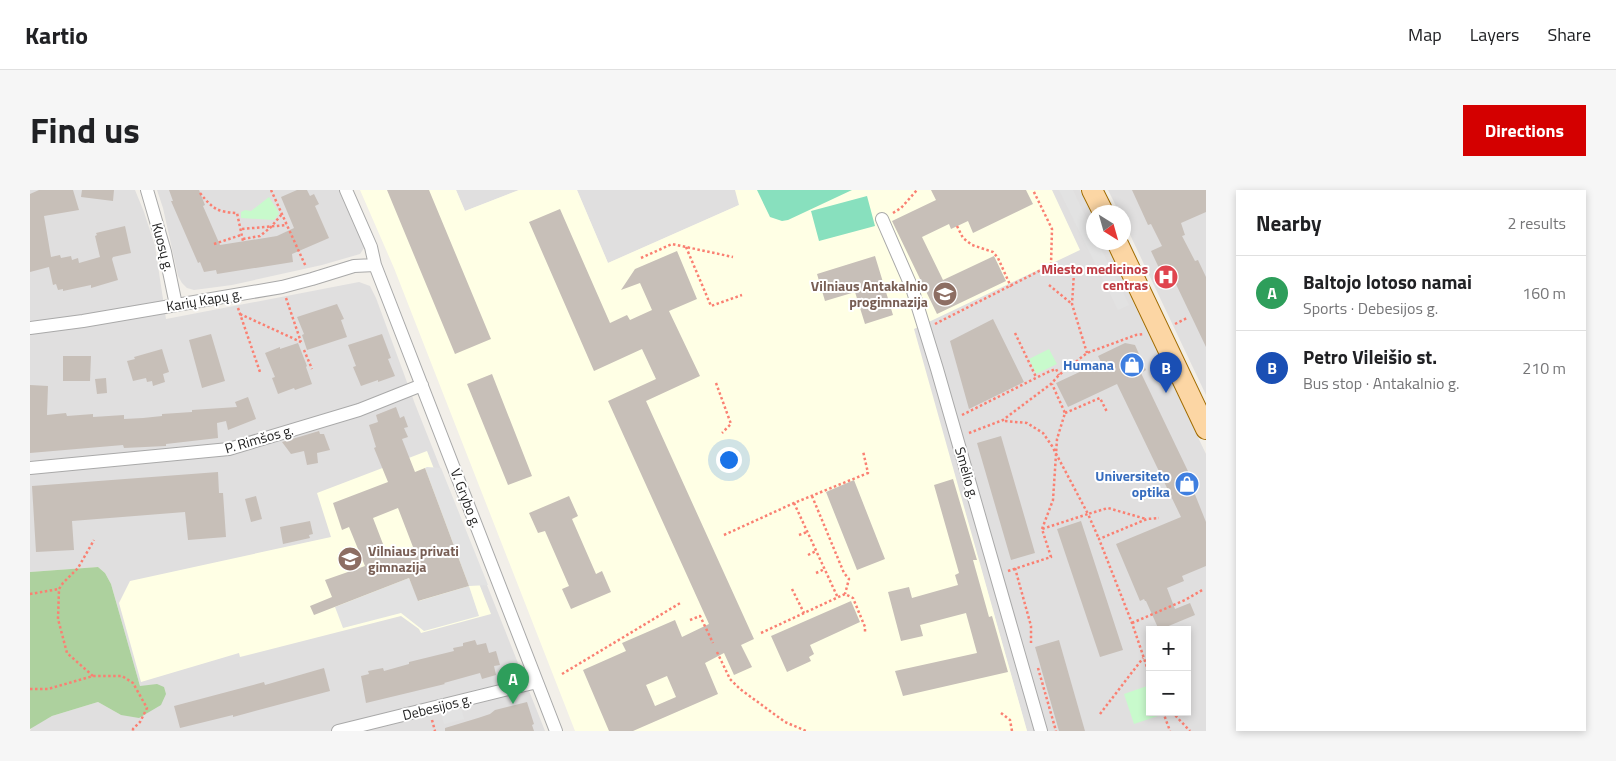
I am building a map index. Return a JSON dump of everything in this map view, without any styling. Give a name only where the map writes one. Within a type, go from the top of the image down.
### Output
[{"type":"main road","points":[[1092,190],[1100,205]]},
{"type":"main road","points":[[1121,250],[1206,429]]},
{"type":"street","name":"Kuosų g.","points":[[147,190],[163,244],[176,305]]},
{"type":"street","name":"V. Grybo g.","points":[[346,190],[371,248],[375,265],[556,731]]},
{"type":"street","name":"Smėlio g.","points":[[882,219],[912,288],[957,437],[1041,731]]},
{"type":"street","name":"Karių Kapų g.","points":[[30,328],[85,321],[282,287],[312,280],[354,266],[375,265]]},
{"type":"street","name":"P. Rimšos g.","points":[[30,468],[229,449],[360,410],[422,385]]},
{"type":"street","name":"Debesijos g.","points":[[338,731],[537,682]]},
{"type":"path","points":[[271,190],[312,280]]},
{"type":"path","points":[[882,219],[901,208],[917,190]]},
{"type":"path","points":[[925,330],[1051,265],[1052,229],[1033,190]]},
{"type":"path","points":[[200,193],[212,207],[222,212],[237,213],[242,238]]},
{"type":"path","points":[[214,244],[260,236],[282,214]]},
{"type":"path","points":[[241,229],[287,226]]},
{"type":"path","points":[[957,226],[963,238],[972,245],[993,252],[1011,287]]},
{"type":"path","points":[[641,258],[672,244],[733,257]]},
{"type":"path","points":[[686,247],[711,306],[742,294]]},
{"type":"path","points":[[1074,273],[1072,304],[1087,353]]},
{"type":"path","points":[[1049,285],[1072,304]]},
{"type":"path","points":[[240,314],[301,342],[282,287]]},
{"type":"path","points":[[233,295],[260,372]]},
{"type":"path","points":[[957,437],[1003,420],[1051,384],[1059,375],[1087,353],[1136,335],[1160,331]]},
{"type":"path","points":[[1015,332],[1036,378]]},
{"type":"path","points":[[304,350],[312,369]]},
{"type":"path","points":[[952,420],[1056,369],[1059,375]]},
{"type":"path","points":[[716,383],[731,424],[722,433]]},
{"type":"path","points":[[996,574],[1051,557],[1042,529],[1053,500],[1057,440],[1065,413],[1051,384]]},
{"type":"path","points":[[1065,413],[1100,398],[1106,412]]},
{"type":"path","points":[[1003,420],[1027,423],[1043,433],[1057,455],[1099,539],[1132,623],[1148,671]]},
{"type":"path","points":[[724,535],[794,503],[868,473],[863,451]]},
{"type":"path","points":[[760,633],[845,594],[849,579],[844,573],[812,496]]},
{"type":"path","points":[[794,503],[838,598]]},
{"type":"path","points":[[1042,529],[1108,508],[1147,519]]},
{"type":"path","points":[[1099,539],[1147,519],[1159,518]]},
{"type":"path","points":[[799,535],[807,532]]},
{"type":"path","points":[[93,676],[67,653],[58,619],[59,589],[78,568],[94,540]]},
{"type":"path","points":[[808,554],[816,551]]},
{"type":"path","points":[[816,573],[825,568]]},
{"type":"path","points":[[1015,568],[1031,626],[1030,640],[1033,649]]},
{"type":"path","points":[[1132,623],[1185,600],[1205,588],[1206,592]]},
{"type":"path","points":[[30,594],[59,589]]},
{"type":"path","points":[[792,589],[804,613]]},
{"type":"path","points":[[845,594],[853,598],[865,627],[865,633]]},
{"type":"path","points":[[562,674],[682,602]]},
{"type":"path","points":[[690,620],[700,616],[713,643]]},
{"type":"path","points":[[717,652],[730,679],[740,689],[785,722],[806,731]]},
{"type":"path","points":[[1100,714],[1143,658]]},
{"type":"path","points":[[1038,667],[1056,731]]},
{"type":"path","points":[[30,688],[48,689],[93,676],[122,676],[133,683],[148,708],[140,722],[132,729],[133,731]]},
{"type":"path","points":[[1001,713],[1010,720],[1012,731]]},
{"type":"path","points":[[1164,716],[1170,731]]},
{"type":"path","points":[[1176,716],[1190,731]]},
{"type":"shaded area","points":[[30,190],[135,190],[155,246],[166,319],[359,282],[370,286],[545,731],[30,731],[32,727],[52,716],[98,702],[121,715],[140,686],[111,584],[105,573],[98,567],[30,572]]},
{"type":"shaded area","points":[[157,190],[340,190],[364,248],[360,254],[322,265],[232,285],[194,290],[187,288],[178,276],[163,208]]},
{"type":"shaded area","points":[[360,190],[456,190],[465,211],[519,190],[577,190],[608,263],[739,205],[735,190],[1052,190],[1080,250],[914,329],[1027,731],[575,731],[394,268]]},
{"type":"shaded area","points":[[456,190],[519,190],[465,211]]},
{"type":"shaded area","points":[[577,190],[1080,190],[1087,205],[1086,250],[1108,250],[1206,454],[1206,731],[1027,731],[893,259],[739,205],[608,263]]},
{"type":"shaded area","points":[[1059,190],[1073,190],[1086,218],[1086,245]]},
{"type":"shaded area","points":[[1108,190],[1206,190],[1206,395],[1131,237],[1131,205],[1116,205]]},
{"type":"shaded area","points":[[1088,250],[1102,250],[1129,305],[1118,310]]},
{"type":"shaded area","name":"Vilniaus privati gimnazija","points":[[427,451],[491,614],[421,633],[419,629],[401,616],[240,657],[239,653],[141,682],[119,603],[130,581],[331,537],[317,493]]},
{"type":"shaded area","points":[[425,468],[441,468],[488,585],[469,586]]},
{"type":"shaded area","points":[[409,578],[419,601],[469,586],[479,616],[424,631],[401,613],[343,628],[335,607]]},
{"type":"shaded area","points":[[461,708],[464,719],[444,724],[441,713]]},
{"type":"green space","points":[[757,190],[852,190],[788,220],[782,221],[770,217]]},
{"type":"green space","points":[[867,196],[875,226],[819,241],[811,211]]},
{"type":"green space","points":[[269,197],[279,214],[274,220],[241,218],[241,212],[245,210],[251,211]]},
{"type":"green space","points":[[1049,349],[1057,364],[1036,374],[1029,359]]},
{"type":"green space","points":[[98,567],[105,573],[111,584],[140,686],[157,684],[164,687],[166,694],[161,705],[139,718],[121,715],[98,702],[52,716],[30,729],[30,572]]},
{"type":"green space","points":[[1146,686],[1146,716],[1158,716],[1134,724],[1124,694]]},
{"type":"building","points":[[39,190],[73,190],[79,210],[44,216],[51,257],[60,255],[61,258],[71,256],[72,260],[78,258],[79,263],[100,257],[96,233],[125,226],[131,253],[113,257],[112,259],[118,280],[91,288],[91,285],[63,291],[63,289],[58,290],[56,284],[53,285],[49,267],[30,272],[30,194]]},
{"type":"building","points":[[82,190],[114,190],[113,201],[81,197]]},
{"type":"building","points":[[169,190],[199,190],[205,205],[203,206],[220,245],[277,236],[294,228],[281,197],[297,190],[307,190],[310,196],[314,194],[319,204],[315,206],[329,238],[292,254],[293,262],[217,274],[216,270],[204,272],[200,262],[198,263],[171,201],[173,201]]},
{"type":"building","points":[[387,190],[429,190],[491,339],[455,354]]},
{"type":"building","points":[[931,190],[1026,190],[1033,204],[973,233],[968,221],[951,229],[949,224],[922,237],[943,280],[994,256],[1006,281],[937,314],[892,221],[936,200]]},
{"type":"building","points":[[1132,190],[1206,190],[1206,212],[1181,223],[1185,235],[1182,236],[1195,261],[1198,260],[1206,277],[1206,347],[1174,280],[1166,283],[1151,251],[1162,246],[1151,224],[1148,225]]},
{"type":"building","points":[[560,209],[610,323],[627,315],[630,320],[652,310],[640,283],[621,290],[635,269],[677,251],[697,299],[669,311],[700,376],[646,401],[754,639],[741,645],[752,667],[734,675],[724,653],[705,663],[718,694],[633,731],[609,731],[583,670],[626,651],[622,643],[675,620],[682,637],[709,624],[608,401],[656,379],[642,349],[594,371],[529,222]],"holes":[[[667,676],[676,697],[655,706],[646,685]]]},
{"type":"building","points":[[875,256],[893,315],[865,324],[855,292],[825,301],[817,274]]},
{"type":"building","points":[[337,304],[344,319],[341,320],[347,337],[307,350],[302,335],[304,334],[297,317]]},
{"type":"building","points":[[993,319],[1024,382],[969,409],[950,341]]},
{"type":"building","points":[[211,334],[225,381],[202,388],[189,340]]},
{"type":"building","points":[[382,334],[391,358],[388,359],[395,376],[361,386],[353,367],[356,366],[348,345]]},
{"type":"building","points":[[298,343],[312,384],[278,394],[272,378],[275,377],[265,353]]},
{"type":"building","points":[[1125,343],[1135,345],[1146,370],[1141,373],[1197,490],[1194,492],[1206,522],[1206,566],[1182,576],[1184,581],[1167,588],[1175,609],[1190,603],[1195,615],[1169,626],[1157,626],[1146,601],[1144,599],[1140,601],[1116,544],[1181,517],[1117,384],[1068,407],[1056,383],[1101,362],[1098,356]]},
{"type":"building","points":[[162,349],[169,372],[163,374],[165,382],[153,386],[152,381],[147,382],[146,378],[133,381],[127,361],[135,359],[134,357]]},
{"type":"building","points":[[63,356],[91,356],[90,381],[63,381]]},
{"type":"building","points":[[492,374],[532,476],[508,485],[467,384]]},
{"type":"building","points":[[106,378],[107,393],[97,394],[95,379]]},
{"type":"building","points":[[30,385],[48,386],[47,415],[66,413],[67,416],[93,414],[93,417],[124,415],[124,419],[143,418],[162,416],[162,414],[192,412],[192,410],[237,407],[235,402],[248,397],[256,419],[228,430],[226,421],[217,423],[218,438],[166,444],[166,446],[124,448],[123,445],[30,453]]},
{"type":"building","points":[[396,407],[400,418],[404,416],[408,427],[404,428],[408,437],[402,439],[415,472],[425,468],[469,586],[418,601],[409,578],[314,615],[310,606],[332,597],[325,580],[365,566],[349,527],[342,530],[333,503],[388,482],[374,448],[376,447],[369,425],[378,422],[376,415]],"holes":[[[398,508],[413,547],[388,557],[373,518]]]},
{"type":"building","points":[[319,431],[320,434],[324,434],[330,450],[317,453],[318,463],[307,465],[304,451],[291,454],[282,442]]},
{"type":"building","points":[[1001,436],[1035,553],[1011,560],[977,443]]},
{"type":"building","points":[[218,472],[219,493],[223,493],[226,537],[188,540],[185,512],[72,521],[74,550],[36,552],[32,486]]},
{"type":"building","points":[[953,479],[977,560],[973,560],[989,617],[992,616],[1008,672],[903,696],[895,671],[977,653],[966,613],[920,625],[923,636],[901,641],[888,592],[909,587],[912,598],[958,585],[955,575],[959,573],[934,485]]},
{"type":"building","points":[[854,480],[885,559],[857,570],[826,492]]},
{"type":"building","points":[[256,496],[262,519],[251,522],[245,499]]},
{"type":"building","points":[[569,496],[578,516],[572,519],[596,574],[602,571],[611,592],[571,609],[562,589],[569,586],[545,531],[538,533],[529,513]]},
{"type":"building","points":[[310,521],[313,534],[309,535],[310,538],[283,544],[280,527]]},
{"type":"building","points":[[1081,521],[1123,650],[1100,657],[1057,529]]},
{"type":"building","points":[[851,601],[860,622],[810,645],[814,654],[809,657],[811,661],[787,672],[771,636]]},
{"type":"building","points":[[475,640],[477,645],[486,643],[489,653],[496,651],[500,665],[494,666],[496,675],[482,679],[480,673],[445,684],[366,703],[361,676],[369,674],[368,671],[383,668],[384,671],[409,664],[409,662],[454,651],[453,648],[463,646],[463,643]]},
{"type":"building","points":[[1059,640],[1085,731],[1059,731],[1035,647]]},
{"type":"building","points":[[324,668],[330,691],[233,717],[233,715],[180,728],[174,706],[264,682],[265,685]]},
{"type":"building","points":[[527,702],[534,724],[532,725],[534,731],[445,731],[445,728],[490,714],[495,710]]},
{"type":"place","name":"Miesto medicinos centras","points":[[1166,277]]},
{"type":"place","name":"Vilniaus Antakalnio progimnazija","points":[[945,294]]},
{"type":"place","name":"Humana","points":[[1132,365]]},
{"type":"place","name":"Petro Vileišio st.","points":[[1166,393]]},
{"type":"place","name":"Universiteto optika","points":[[1187,484]]},
{"type":"place","name":"Vilniaus privati gimnazija","points":[[350,559]]},
{"type":"place","name":"Baltojo lotoso namai","points":[[513,704]]}]
